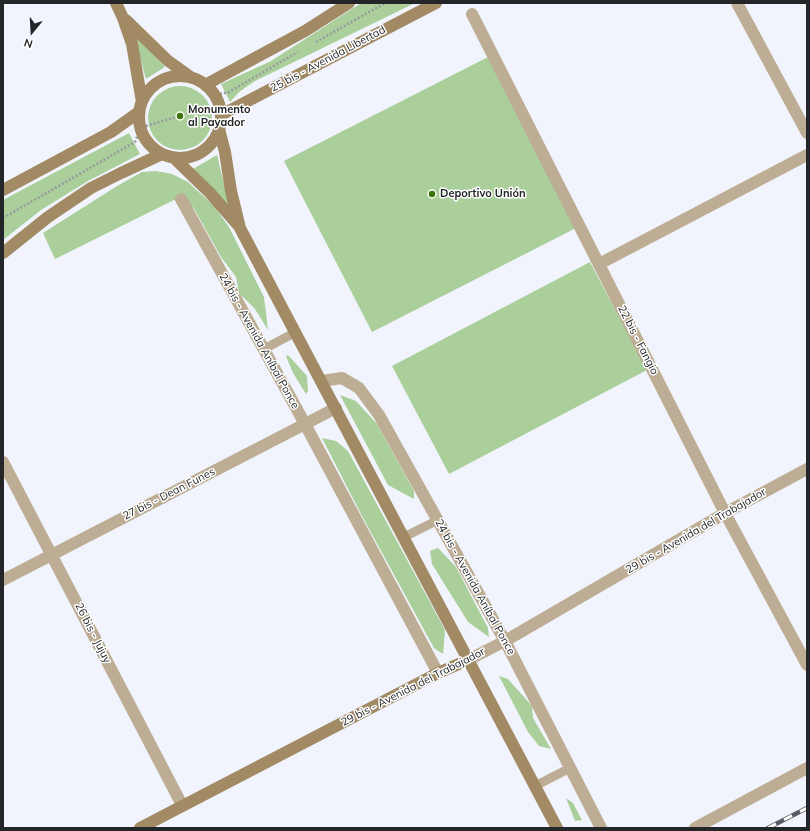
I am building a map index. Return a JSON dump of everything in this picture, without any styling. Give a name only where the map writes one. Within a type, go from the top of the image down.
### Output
[{"type":"main road","points":[[116,3],[132,44],[141,107],[140,127],[146,139],[153,148],[167,156],[210,193],[240,228],[557,828]]},
{"type":"main road","points":[[205,86],[305,31],[349,3]]},
{"type":"main road","name":"25 bis - Avenida Libertad","points":[[221,115],[436,3]]},
{"type":"main road","points":[[3,254],[48,217],[91,188],[121,173],[167,156],[184,158],[196,155],[206,149],[214,140],[219,129],[221,115],[219,105],[214,96],[205,86],[167,60],[123,18]]},
{"type":"main road","points":[[3,190],[111,132],[141,107],[148,91],[157,83],[168,78],[181,77],[193,79]]},
{"type":"main road","points":[[219,129],[240,228]]},
{"type":"main road","name":"29 bis - Avenida del Trabajador","points":[[140,828],[182,805],[468,660]]},
{"type":"street","points":[[737,3],[807,133]]},
{"type":"street","name":"22 bis - Fangio","points":[[472,14],[725,513],[807,664]]},
{"type":"street","points":[[599,264],[807,155]]},
{"type":"street","name":"24 bis - Avenida Aníbal Ponce","points":[[181,199],[305,424],[438,674]]},
{"type":"street","name":"24 bis - Avenida Aníbal Ponce","points":[[321,381],[342,378],[359,388],[379,415],[505,641],[600,828]]},
{"type":"street","name":"27 bis - Dean Funes","points":[[3,580],[336,408]]},
{"type":"street","name":"26 bis - Jujuy","points":[[3,462],[182,805]]},
{"type":"street","name":"29 bis - Avenida del Trabajador","points":[[468,660],[505,641],[725,513],[807,469]]},
{"type":"street","points":[[695,828],[807,768]]},
{"type":"lane","points":[[264,349],[296,332]]},
{"type":"lane","points":[[404,537],[438,520]]},
{"type":"lane","points":[[535,786],[570,768]]},
{"type":"path","points":[[3,218],[135,142],[140,127],[176,117]]},
{"type":"green space","points":[[361,3],[415,3],[255,81],[239,92],[230,102],[221,84],[271,61]]},
{"type":"green space","points":[[134,35],[165,67],[146,79]]},
{"type":"green space","name":"Deportivo Unión","points":[[492,55],[580,226],[372,332],[284,161]]},
{"type":"green space","points":[[174,86],[186,86],[203,95],[210,106],[212,118],[210,130],[203,141],[186,150],[174,150],[162,145],[153,136],[148,124],[148,112],[153,100],[162,91]]},
{"type":"green space","points":[[129,133],[140,154],[88,181],[41,210],[3,240],[3,200]]},
{"type":"green space","points":[[217,155],[230,209],[191,170]]},
{"type":"green space","points":[[156,171],[172,174],[188,182],[214,206],[229,227],[264,297],[268,330],[255,309],[239,293],[236,277],[221,257],[193,207],[174,200],[55,259],[43,233],[142,172]]},
{"type":"green space","points":[[590,262],[647,370],[449,474],[392,366]]},
{"type":"green space","points":[[288,355],[307,376],[308,391],[306,394],[293,373],[286,356]]},
{"type":"green space","points":[[340,395],[356,401],[377,424],[414,491],[414,499],[388,485]]},
{"type":"green space","points":[[322,438],[336,441],[348,451],[445,630],[443,654],[434,648],[363,518]]},
{"type":"green space","points":[[438,548],[456,567],[488,628],[489,637],[468,622],[432,564],[430,551]]},
{"type":"green space","points":[[499,676],[508,679],[532,706],[533,718],[551,749],[539,746],[528,732]]},
{"type":"green space","points":[[566,798],[573,803],[582,820],[575,821]]},
{"type":"railway","points":[[768,828],[807,808]]},
{"type":"place","name":"Monumento al Payador","points":[[180,116]]},
{"type":"place","name":"Deportivo Unión","points":[[432,194]]}]
